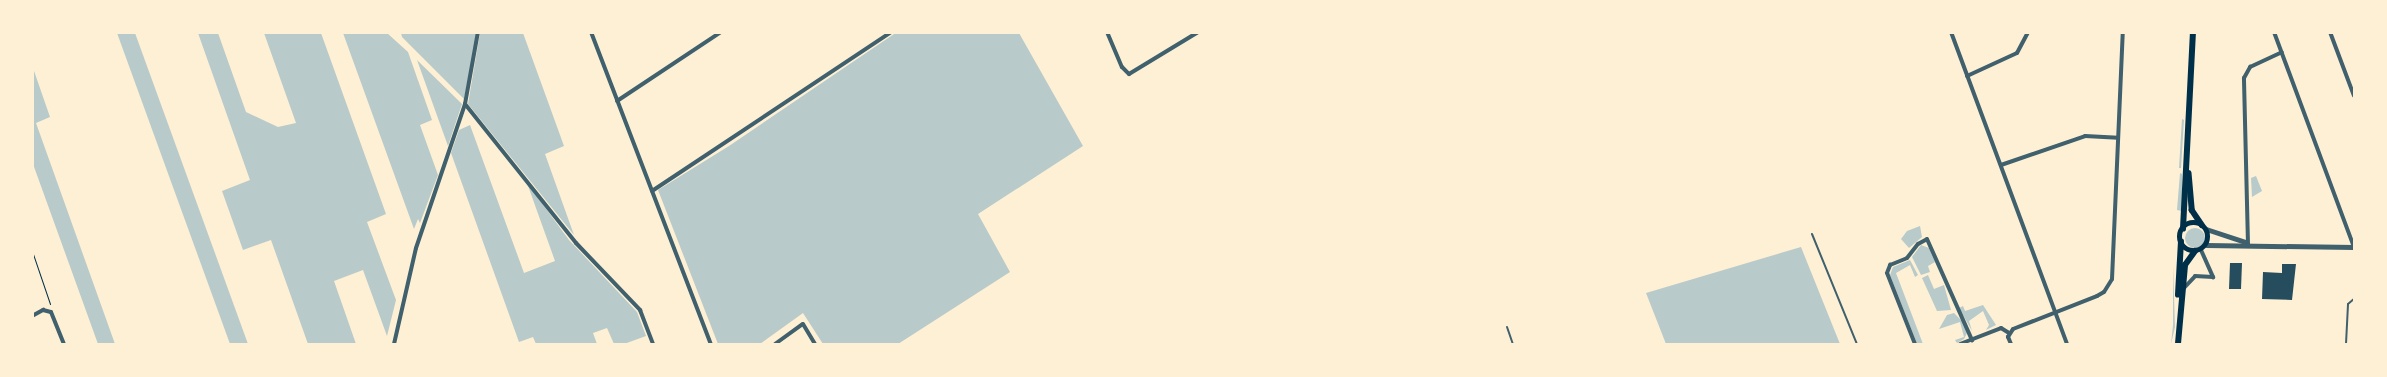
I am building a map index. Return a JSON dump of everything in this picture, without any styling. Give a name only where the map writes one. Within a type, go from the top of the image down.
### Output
[{"type":"main road","points":[[2179,331],[2177,265],[2183,229],[2193,32]]},
{"type":"main road","points":[[2178,344],[2185,265],[2201,249],[2208,237],[2204,227],[2192,210],[2188,156]]},
{"type":"main road","points":[[2183,229],[2194,223],[2204,227]]},
{"type":"main road","points":[[2181,242],[2186,249],[2201,249]]},
{"type":"street","points":[[394,344],[416,248],[465,104],[478,32]]},
{"type":"street","points":[[591,32],[711,344]]},
{"type":"street","points":[[617,101],[721,32]]},
{"type":"street","points":[[652,191],[891,32]]},
{"type":"street","points":[[1107,32],[1122,67],[1129,74],[1198,32]]},
{"type":"street","points":[[1951,32],[2067,344]]},
{"type":"street","points":[[1967,76],[2017,53],[2028,32]]},
{"type":"street","points":[[2009,333],[2054,312],[2097,296],[2104,292],[2112,279],[2123,32]]},
{"type":"street","points":[[2204,227],[2255,245],[2354,247],[2274,32]]},
{"type":"street","points":[[2330,32],[2354,96]]},
{"type":"street","points":[[2248,244],[2244,78],[2250,67],[2282,52]]},
{"type":"street","points":[[465,104],[576,243],[640,310],[653,344]]},
{"type":"street","points":[[2001,165],[2085,136],[2118,138]]},
{"type":"street","points":[[1915,344],[1887,273],[1890,265],[1907,258],[1918,244],[1927,239],[1972,340]]},
{"type":"street","points":[[2182,291],[2195,276],[2213,277],[2201,249],[2248,244]]},
{"type":"street","points":[[32,316],[44,310],[53,315],[64,344]]},
{"type":"street","points":[[775,344],[803,324],[815,344]]},
{"type":"street","points":[[1960,344],[2002,328],[2009,333],[2012,344]]},
{"type":"lane","points":[[1812,234],[1858,344]]},
{"type":"lane","points":[[2346,344],[2348,304],[2354,299]]},
{"type":"lane","points":[[1507,327],[1512,344]]},
{"type":"path","points":[[32,251],[53,315]]},
{"type":"shaded area","points":[[897,32],[1019,33],[1083,146],[978,214],[1010,272],[898,344],[823,344],[803,313],[760,344],[718,344],[658,190],[729,146]]},
{"type":"shaded area","points":[[117,33],[135,33],[248,344],[230,344]]},
{"type":"shaded area","points":[[198,33],[218,33],[246,112],[278,127],[296,123],[264,33],[321,33],[386,214],[367,222],[396,300],[387,336],[363,270],[334,281],[356,344],[308,344],[271,240],[243,250],[222,191],[250,180]]},
{"type":"shaded area","points":[[343,33],[387,33],[408,52],[432,120],[420,125],[438,175],[420,223],[418,219],[414,229]]},
{"type":"shaded area","points":[[401,33],[477,33],[464,99],[402,37]]},
{"type":"shaded area","points":[[480,33],[523,33],[564,146],[545,154],[574,235],[468,104]]},
{"type":"shaded area","points":[[417,60],[462,104],[448,146]]},
{"type":"shaded area","points":[[33,68],[50,117],[36,123],[115,344],[98,344],[33,164]]},
{"type":"shaded area","points":[[2182,119],[2184,120],[2181,168],[2179,168]]},
{"type":"shaded area","points":[[470,125],[524,273],[555,261],[527,183],[569,240],[637,312],[646,336],[624,344],[614,344],[607,328],[593,333],[597,344],[536,344],[533,337],[519,342],[451,153],[459,130]]},
{"type":"shaded area","points":[[2180,173],[2182,174],[2182,211],[2177,210]]},
{"type":"shaded area","points":[[2256,176],[2262,191],[2252,197],[2251,178]]},
{"type":"shaded area","points":[[1920,226],[1922,237],[1909,248],[1901,239],[1907,231]]},
{"type":"shaded area","points":[[2195,228],[2202,231],[2205,238],[2202,245],[2195,248],[2188,245],[2185,238],[2188,231]]},
{"type":"shaded area","points":[[1921,245],[1929,248],[1935,262],[1928,266],[1930,272],[1921,275],[1912,257]]},
{"type":"shaded area","points":[[1801,247],[1840,344],[1666,344],[1646,293]]},
{"type":"shaded area","points":[[1910,260],[1918,275],[1915,277],[1910,265],[1896,273],[1923,344],[1917,344],[1890,275],[1893,267]]},
{"type":"shaded area","points":[[2173,265],[2175,327],[2171,344],[2173,325]]},
{"type":"shaded area","points":[[1928,275],[1934,289],[1944,285],[1951,310],[1937,311],[1922,278]]},
{"type":"shaded area","points":[[1983,305],[1996,325],[1986,330],[1989,325],[1983,311],[1969,321],[1972,331],[1959,308],[1963,306],[1965,311]]},
{"type":"shaded area","points":[[1954,313],[1963,322],[1967,333],[1964,339],[1957,343],[1955,340],[1964,337],[1960,322],[1939,329],[1947,315]]},
{"type":"building","points":[[2230,263],[2242,263],[2241,289],[2229,289]]},
{"type":"building","points":[[2282,264],[2296,264],[2292,300],[2262,299],[2263,272],[2282,273]]}]
